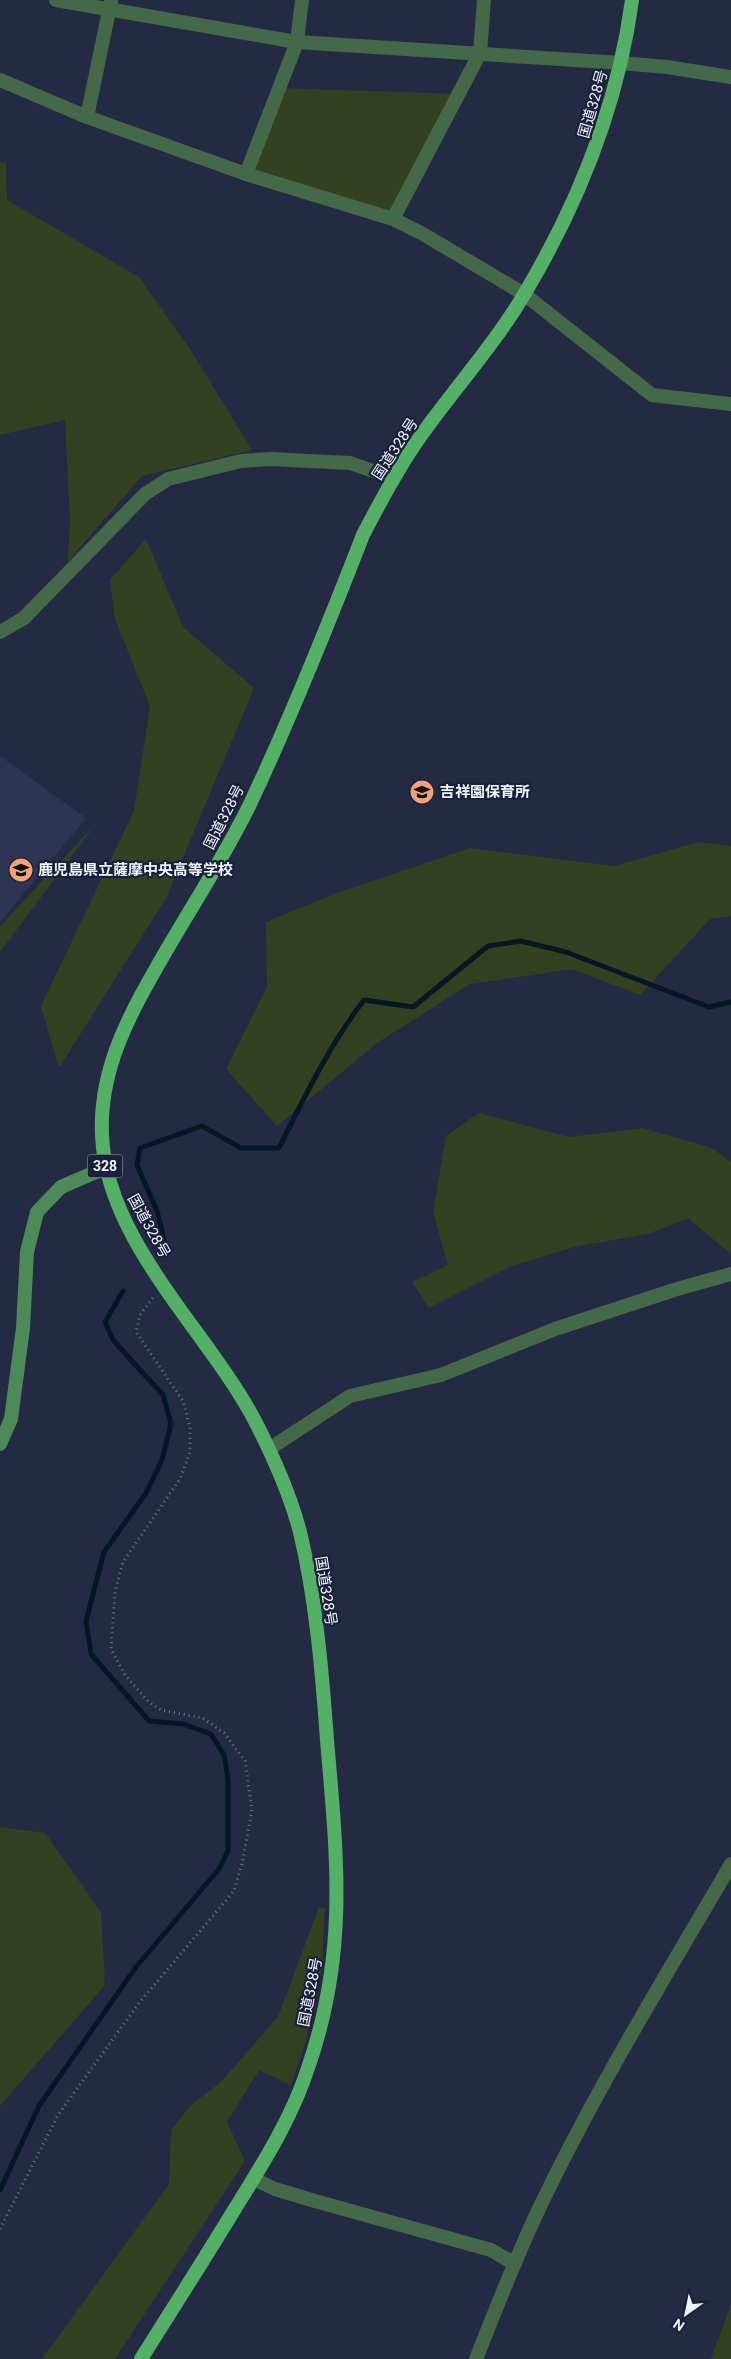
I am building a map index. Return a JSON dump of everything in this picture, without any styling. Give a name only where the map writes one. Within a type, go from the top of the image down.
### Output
[{"type":"highway","name":"国道328号","points":[[141,2359],[254,2179],[291,2110],[308,2070],[318,2038],[330,1986],[336,1940],[338,1900],[332,1793],[314,1609],[299,1531],[287,1491],[269,1449],[228,1374],[164,1284],[132,1235],[116,1204],[105,1168],[102,1132],[104,1090],[116,1047],[130,1014],[226,852],[252,800],[363,536],[393,478],[524,294],[574,202],[596,149],[621,63],[632,0]]},
{"type":"main road","points":[[0,1444],[11,1420],[23,1328],[27,1252],[37,1212],[61,1187],[105,1168]]},
{"type":"street","points":[[56,0],[111,4],[297,42],[621,63],[667,67],[731,77]]},
{"type":"street","points":[[246,174],[297,42],[302,0]]},
{"type":"street","points":[[393,219],[480,53],[484,0]]},
{"type":"street","points":[[87,117],[111,4]]},
{"type":"street","points":[[0,80],[87,117],[246,174],[393,219],[423,234],[524,294],[652,395],[731,404]]},
{"type":"street","points":[[0,632],[24,618],[145,494],[168,479],[241,461],[270,459],[350,463],[393,478]]},
{"type":"street","points":[[269,1449],[350,1396],[441,1375],[555,1330],[677,1289],[731,1274]]},
{"type":"street","points":[[476,2359],[515,2264],[556,2174],[625,2047],[731,1864]]},
{"type":"street","points":[[254,2179],[275,2189],[315,2201],[491,2250],[515,2264]]},
{"type":"path","points":[[0,2229],[58,2115],[139,2002],[234,1891],[242,1864],[252,1810],[245,1761],[224,1733],[202,1718],[161,1710],[149,1702],[125,1675],[111,1649],[115,1592],[123,1562],[180,1479],[190,1452],[190,1428],[183,1401],[136,1332],[140,1315],[164,1284]]},
{"type":"shaded area","name":"鹿児島県立薩摩中央高等学校","points":[[0,756],[86,818],[0,922]]},
{"type":"green space","points":[[280,88],[459,94],[393,219],[247,174]]},
{"type":"green space","points":[[0,161],[6,163],[7,200],[139,277],[190,349],[252,450],[142,476],[68,561],[70,520],[65,420],[0,435]]},
{"type":"green space","points":[[146,539],[183,627],[254,688],[166,898],[59,1068],[41,1006],[134,811],[150,706],[115,619],[110,580]]},
{"type":"green space","points":[[95,825],[0,952],[0,926]]},
{"type":"green space","points":[[699,842],[731,846],[731,916],[710,919],[640,995],[572,969],[470,984],[377,1043],[277,1126],[226,1069],[267,987],[266,922],[337,893],[470,848],[614,866]]},
{"type":"green space","points":[[479,1113],[569,1137],[643,1128],[712,1148],[731,1162],[731,1254],[688,1218],[648,1234],[578,1246],[511,1266],[429,1308],[412,1282],[448,1265],[433,1212],[446,1136]]},
{"type":"green space","points":[[0,1827],[45,1833],[101,1912],[105,1985],[0,2106]]},
{"type":"green space","points":[[319,1907],[325,1908],[322,1965],[306,2040],[291,2085],[259,2070],[227,2122],[245,2161],[115,2359],[42,2359],[169,2184],[171,2130],[192,2104],[220,2083],[278,2017]]},
{"type":"green space","points":[[731,2304],[731,2359],[711,2359]]},
{"type":"waterway","points":[[164,1239],[157,1211],[137,1165],[140,1148],[202,1126],[241,1148],[279,1148],[329,1053],[364,1000],[413,1007],[488,946],[521,941],[566,952],[709,1007],[731,1002]]},
{"type":"waterway","points":[[0,2190],[39,2106],[136,1967],[219,1869],[228,1851],[228,1779],[224,1755],[211,1734],[183,1724],[149,1721],[91,1654],[86,1621],[104,1552],[146,1493],[162,1460],[171,1424],[163,1395],[113,1340],[105,1322],[123,1291]]},
{"type":"place","name":"吉祥園保育所","points":[[422,792]]},
{"type":"place","name":"鹿児島県立薩摩中央高等学校","points":[[21,870]]}]
